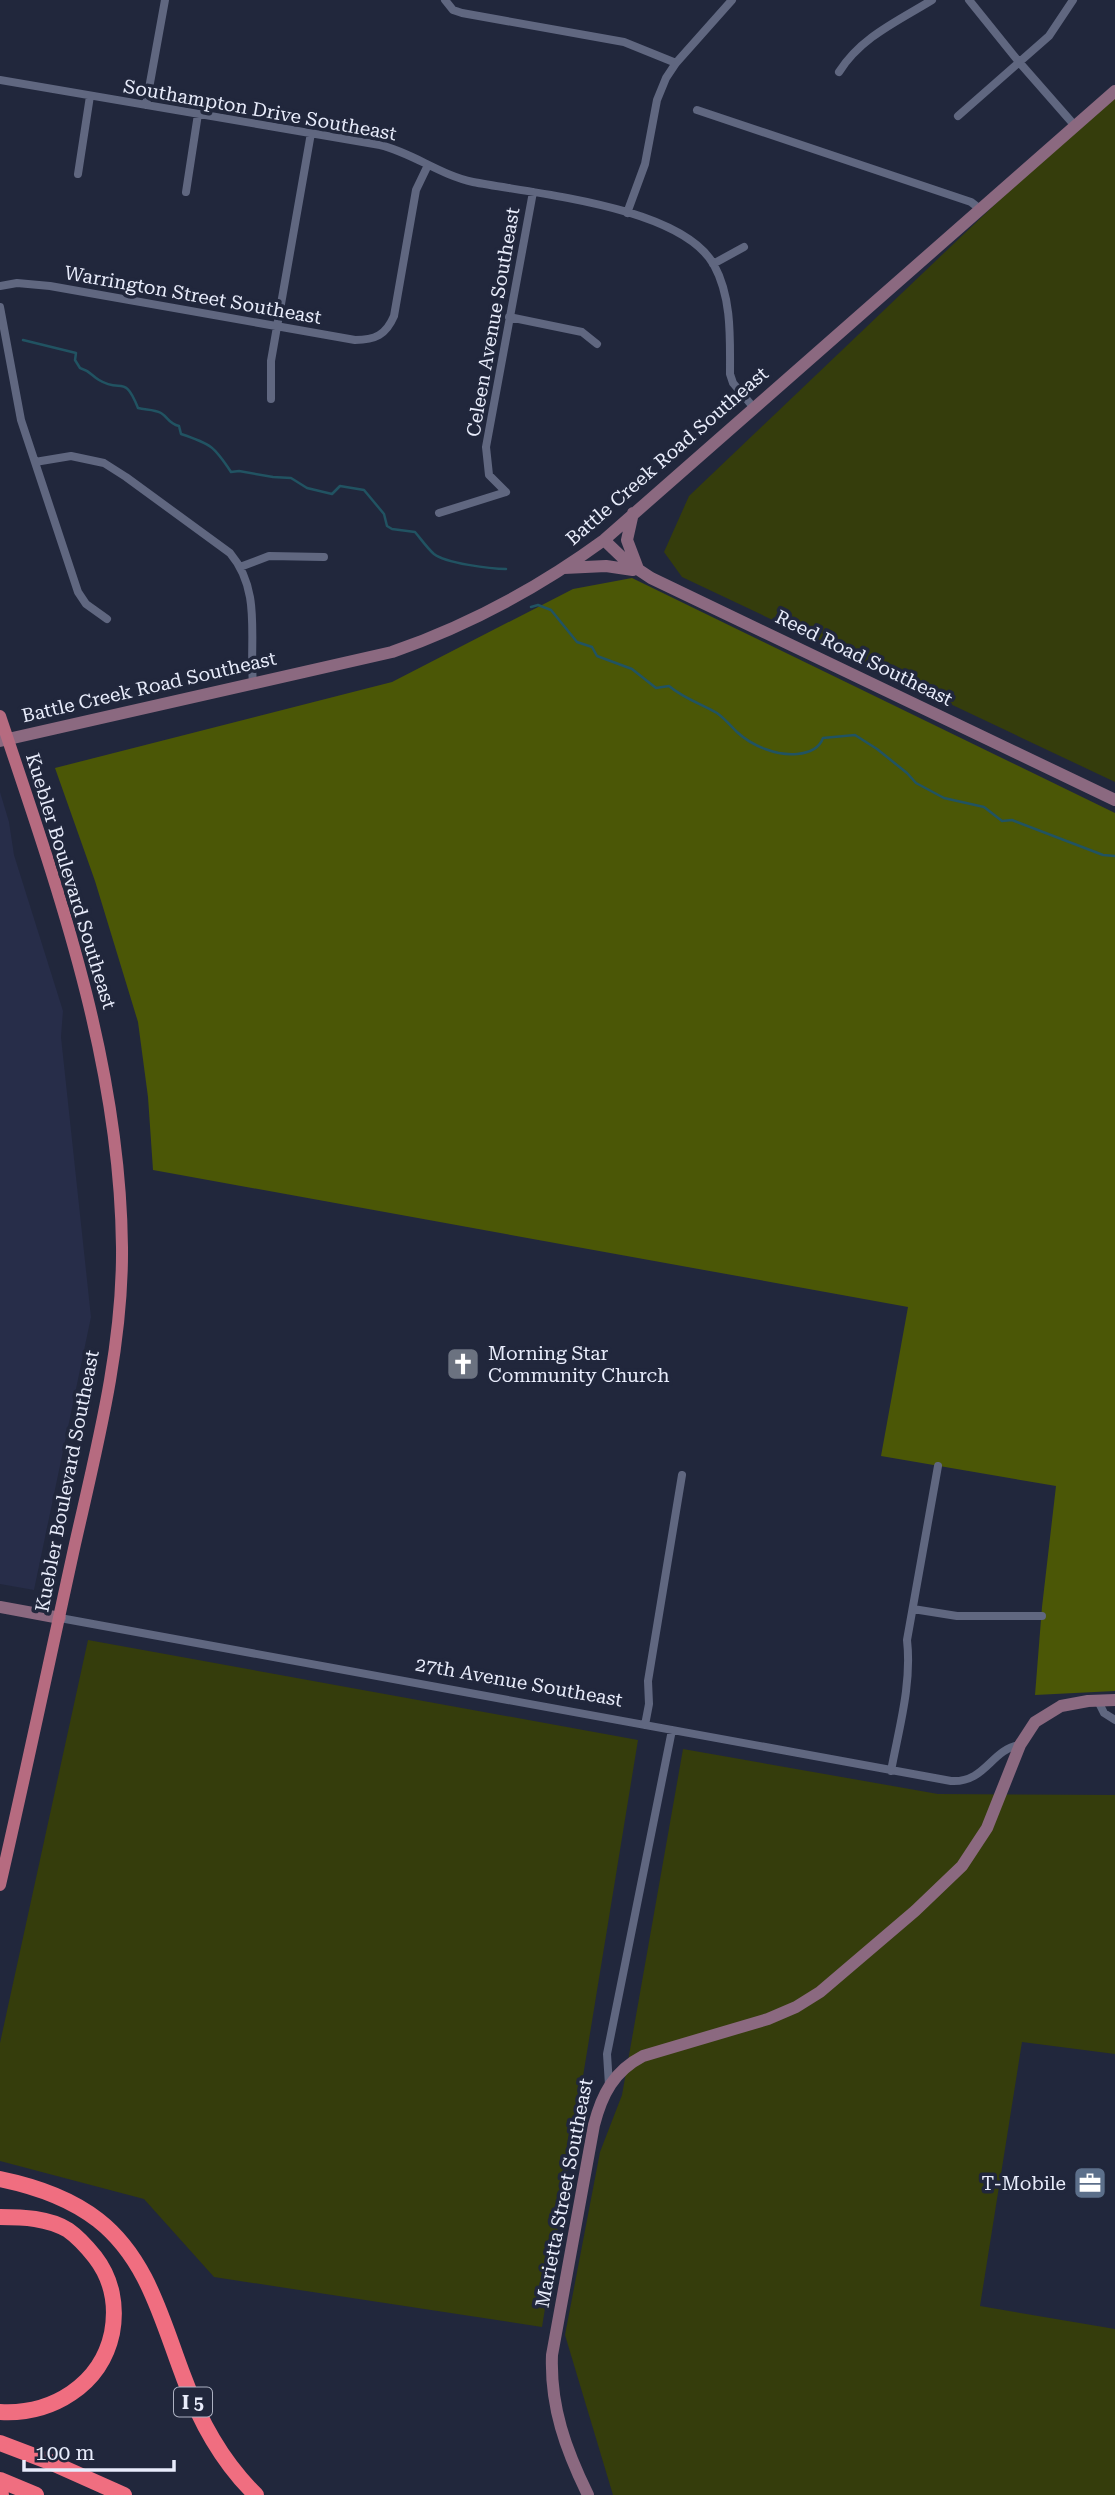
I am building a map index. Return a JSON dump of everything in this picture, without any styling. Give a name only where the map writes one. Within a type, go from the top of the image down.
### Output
[{"type":"highway","name":"I 5","points":[[0,2179],[41,2190],[74,2204],[98,2220],[120,2242],[154,2295],[183,2377],[209,2435],[236,2474],[256,2495]]},
{"type":"highway","points":[[0,2217],[46,2221],[68,2230],[100,2263],[114,2302],[114,2322],[109,2344],[100,2366],[85,2384],[50,2406],[32,2411],[0,2412]]},
{"type":"highway","points":[[0,2443],[124,2495]]},
{"type":"highway","points":[[0,2480],[36,2495]]},
{"type":"main road","name":"Kuebler Boulevard Southeast","points":[[0,716],[4,740],[64,911],[86,986],[113,1116],[122,1248],[114,1352],[98,1440],[0,1885]]},
{"type":"street","points":[[146,105],[164,0]]},
{"type":"street","points":[[445,0],[453,10],[461,13],[624,42],[676,63]]},
{"type":"street","points":[[627,213],[645,164],[660,90],[676,63],[732,0]]},
{"type":"street","points":[[839,72],[860,45],[932,0]]},
{"type":"street","points":[[969,0],[1076,127]]},
{"type":"street","points":[[958,116],[1049,36],[1073,0]]},
{"type":"street","name":"Southampton Drive Southeast","points":[[0,80],[400,150],[455,177],[591,203],[627,213],[684,235],[713,264],[725,296],[728,314],[730,374],[733,383],[754,408]]},
{"type":"street","name":"Battle Creek Road Southeast","points":[[4,740],[392,652],[418,643],[485,611],[564,568],[604,540],[1115,91]]},
{"type":"street","points":[[78,174],[90,96]]},
{"type":"street","points":[[697,110],[971,202],[980,209]]},
{"type":"street","points":[[186,192],[198,114]]},
{"type":"street","points":[[271,399],[271,360],[276,326],[312,133]]},
{"type":"street","name":"Warrington Street Southeast","points":[[0,286],[17,283],[50,286],[355,340],[369,340],[379,336],[390,325],[394,316],[416,190],[428,165]]},
{"type":"street","name":"Celeen Avenue Southeast","points":[[439,513],[506,492],[489,475],[486,447],[533,192]]},
{"type":"street","points":[[713,264],[744,247]]},
{"type":"street","points":[[0,307],[19,409],[78,592],[86,604],[107,620]]},
{"type":"street","points":[[509,317],[582,332],[597,344]]},
{"type":"street","points":[[35,462],[71,456],[104,463],[221,545],[240,567],[249,589],[253,612],[253,684]]},
{"type":"street","points":[[634,513],[627,540],[640,572]]},
{"type":"street","name":"Reed Road Southeast","points":[[604,540],[640,572],[1115,800]]},
{"type":"street","points":[[240,567],[269,556],[324,557]]},
{"type":"street","points":[[564,568],[606,566],[640,572]]},
{"type":"street","points":[[891,1770],[906,1691],[909,1659],[907,1640],[938,1466]]},
{"type":"street","points":[[645,1725],[649,1704],[648,1681],[682,1475]]},
{"type":"street","name":"27th Avenue Southeast","points":[[0,1607],[962,1782],[979,1774],[1007,1749],[1020,1745]]},
{"type":"street","points":[[913,1609],[957,1616],[1042,1616]]},
{"type":"street","points":[[609,2085],[625,2067],[643,2056],[782,2014],[820,1992],[918,1909],[962,1866],[987,1828],[1020,1745],[1035,1722],[1051,1710],[1071,1703],[1115,1700]]},
{"type":"street","points":[[1098,1701],[1101,1710],[1115,1720]]},
{"type":"street","name":"Marietta Street Southeast","points":[[588,2495],[560,2430],[553,2388],[552,2355],[594,2125],[609,2085],[607,2054],[672,1730]]},
{"type":"shaded area","points":[[0,792],[9,822],[14,855],[63,1011],[61,1037],[91,1317],[34,1590],[0,1584]]},
{"type":"green space","points":[[1115,90],[1115,782],[682,577],[664,552],[689,496]]},
{"type":"green space","points":[[632,578],[1115,813],[1115,1691],[1035,1695],[1056,1486],[881,1456],[908,1307],[153,1170],[148,1097],[138,1022],[95,881],[55,768],[392,682],[573,589]]},
{"type":"green space","points":[[88,1640],[638,1740],[542,2327],[214,2277],[144,2199],[0,2161],[0,2043]]},
{"type":"green space","points":[[683,1749],[938,1794],[1115,1795],[1115,2054],[1022,2042],[980,2306],[1115,2329],[1115,2495],[613,2495],[565,2335],[600,2152],[622,2095]]},
{"type":"waterway","points":[[23,340],[76,353],[75,360],[80,368],[107,384],[126,387],[138,408],[161,413],[179,426],[181,434],[211,447],[231,472],[291,478],[307,488],[332,494],[340,486],[364,490],[384,514],[387,526],[415,532],[431,552],[468,565],[506,569]]},
{"type":"waterway","points":[[531,607],[538,605],[551,610],[577,642],[592,647],[597,656],[632,669],[656,688],[669,686],[717,713],[743,737],[765,749],[789,754],[801,753],[816,748],[823,738],[855,735],[877,749],[916,783],[944,798],[984,807],[1002,821],[1012,820],[1103,855],[1115,856]]},
{"type":"place","name":"Morning Star Community Church","points":[[463,1364]]},
{"type":"place","name":"T-Mobile","points":[[1090,2183]]}]
